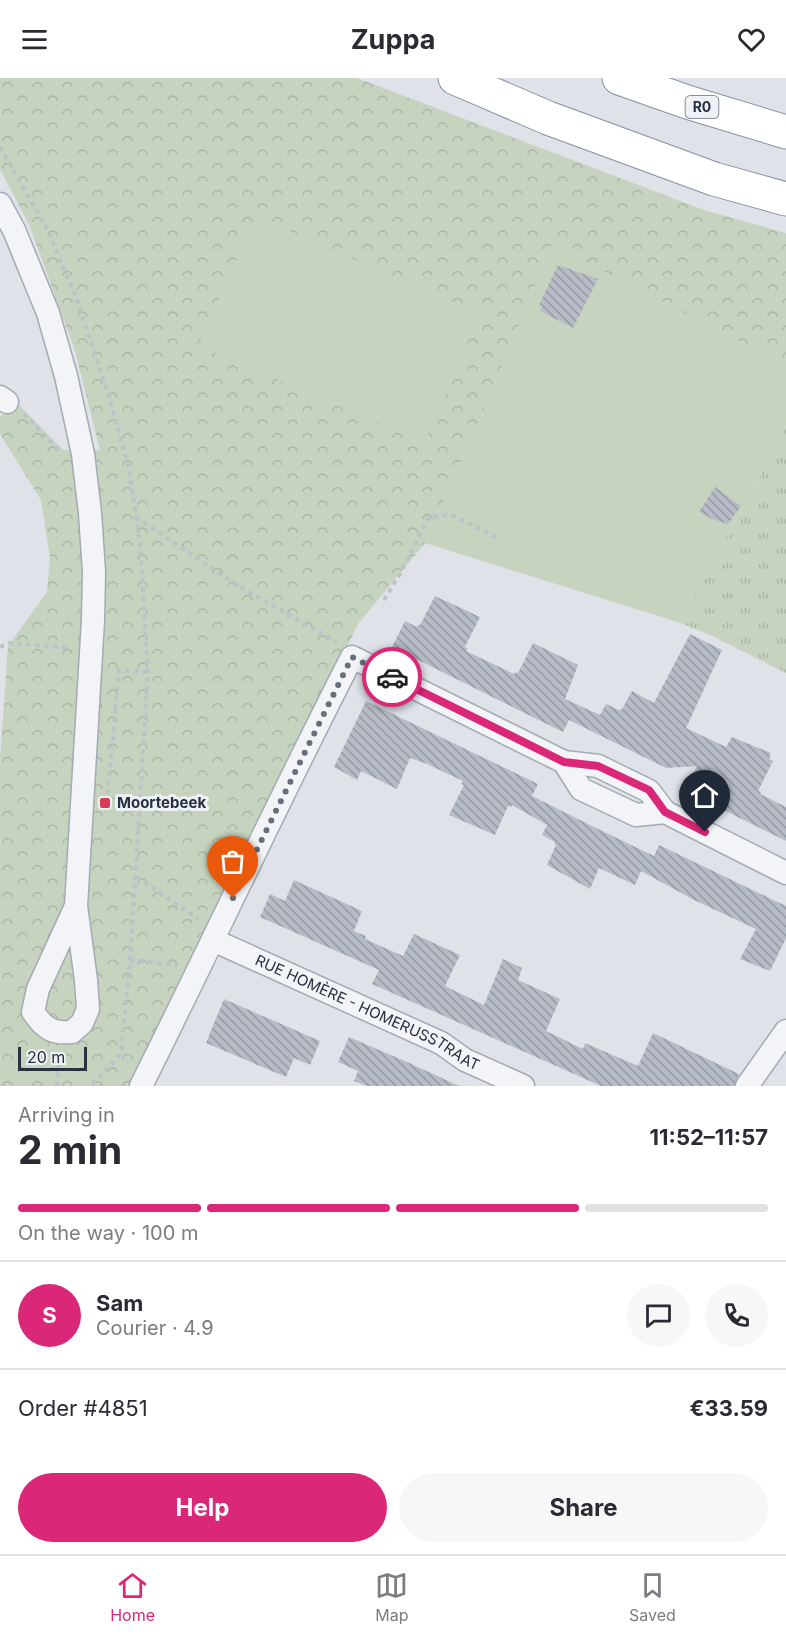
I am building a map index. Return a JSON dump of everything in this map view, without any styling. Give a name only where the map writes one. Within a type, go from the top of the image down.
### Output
[{"type":"highway","points":[[455,78],[548,118],[714,179],[786,199]]},
{"type":"highway","name":"R0","points":[[619,78],[687,102],[786,132]]},
{"type":"street","points":[[0,204],[14,230],[48,314],[66,376],[75,456],[90,513],[94,572],[76,906],[88,1009],[82,1023],[72,1032],[53,1032],[43,1026],[33,1012],[38,989],[76,906]]},
{"type":"street","points":[[141,1086],[350,660],[564,762],[598,766],[649,790],[665,812],[786,873]]},
{"type":"street","name":"RUE HOMÈRE - HOMERUSSTRAAT","points":[[213,940],[441,1043],[465,1060],[523,1086]]},
{"type":"street","points":[[747,1086],[786,1031]]},
{"type":"path","points":[[4,400],[13,403],[75,456]]},
{"type":"path","points":[[384,600],[400,574],[428,518],[442,515],[453,516],[499,538]]},
{"type":"path","points":[[136,517],[240,586],[338,642],[350,660]]},
{"type":"path","points":[[0,647],[9,643],[76,648]]},
{"type":"path","points":[[139,810],[106,808],[119,670],[148,672]]},
{"type":"path","points":[[137,877],[195,916],[213,940]]},
{"type":"path","points":[[130,960],[201,967]]},
{"type":"path","points":[[57,1086],[61,1033]]},
{"type":"path","points":[[97,1080],[97,1086]]},
{"type":"green space","points":[[0,78],[357,78],[704,210],[786,233],[786,366],[552,245],[482,414],[425,543],[358,624],[132,1086],[0,1086],[0,759],[8,646],[47,592],[50,558],[41,500],[0,434],[0,417],[14,400],[63,450],[100,450],[75,351],[30,227],[0,169]]},
{"type":"green space","points":[[256,216],[480,314],[424,442],[198,346]]},
{"type":"green space","points":[[552,244],[786,366],[786,427],[681,623],[425,543],[482,414]]},
{"type":"green space","points":[[786,427],[786,673],[681,623]]},
{"type":"building","points":[[558,265],[598,279],[573,328],[540,311],[542,306],[539,305]]},
{"type":"building","points":[[715,487],[741,506],[728,524],[699,512]]},
{"type":"building","points":[[435,596],[480,617],[465,647],[468,649],[466,651],[514,674],[518,673],[533,643],[578,665],[565,699],[600,715],[606,704],[619,710],[622,709],[632,691],[654,703],[690,634],[722,650],[686,728],[726,747],[732,737],[771,753],[769,759],[773,761],[758,791],[786,807],[786,841],[685,791],[697,766],[666,768],[569,720],[563,732],[392,647],[405,621],[417,627],[420,625]]},
{"type":"building","points":[[366,701],[538,784],[532,796],[592,826],[654,856],[659,845],[786,906],[786,938],[770,971],[740,959],[756,929],[694,900],[641,871],[635,885],[599,868],[590,889],[547,865],[556,845],[555,842],[542,835],[547,825],[512,805],[508,806],[495,835],[449,815],[464,785],[461,784],[463,781],[427,764],[410,758],[397,789],[361,771],[357,780],[334,767]]},
{"type":"building","points":[[294,880],[362,911],[354,931],[366,936],[365,939],[403,956],[414,934],[460,955],[445,986],[484,1005],[503,959],[522,968],[518,980],[560,999],[546,1031],[583,1049],[585,1043],[638,1066],[653,1033],[739,1074],[734,1086],[601,1086],[372,984],[379,970],[260,917],[270,894],[285,901]]},
{"type":"building","points":[[224,999],[320,1041],[310,1065],[294,1058],[286,1077],[206,1043]]},
{"type":"building","points":[[349,1037],[459,1086],[367,1086],[354,1081],[358,1071],[338,1062]]},
{"type":"way so far","points":[[233,898],[352,657],[392,677]]},
{"type":"place","name":"Moortebeek","points":[[105,803]]},
{"type":"route","points":[[392,677],[564,762],[598,766],[649,790],[665,812],[705,832]]}]
